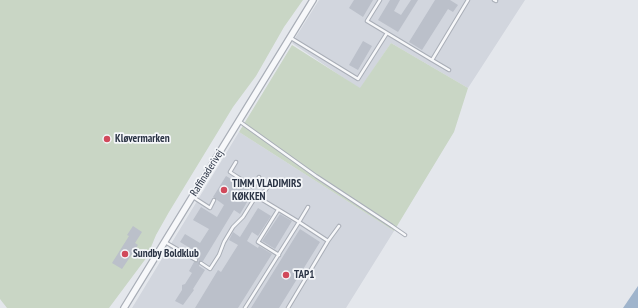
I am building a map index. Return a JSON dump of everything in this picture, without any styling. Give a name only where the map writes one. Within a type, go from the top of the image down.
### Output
[{"type":"street","name":"Raffinaderivej","points":[[124,308],[313,0]]},
{"type":"lane","points":[[380,0],[367,21],[449,70]]},
{"type":"lane","points":[[432,60],[468,0]]},
{"type":"lane","points":[[290,38],[358,79],[387,33]]},
{"type":"lane","points":[[239,121],[316,176],[405,235]]},
{"type":"lane","points":[[236,162],[230,172],[232,174],[253,187],[259,177]]},
{"type":"lane","points":[[201,264],[210,269],[233,227],[243,217],[256,196],[265,191],[270,184]]},
{"type":"lane","points":[[256,196],[328,241]]},
{"type":"lane","points":[[192,197],[210,208],[214,200]]},
{"type":"lane","points":[[245,308],[308,207]]},
{"type":"lane","points":[[278,210],[258,242],[279,255]]},
{"type":"lane","points":[[288,308],[328,241],[339,226]]},
{"type":"lane","points":[[165,242],[196,260]]},
{"type":"shaded area","points":[[319,0],[525,0],[468,88],[391,43],[360,89],[292,43]]},
{"type":"shaded area","points":[[239,132],[394,231],[346,308],[132,308]]},
{"type":"green space","name":"Kløvermarken","points":[[0,0],[303,0],[284,27],[256,76],[233,107],[169,212],[156,235],[147,257],[109,308],[7,308],[0,299]]},
{"type":"green space","points":[[391,43],[468,88],[454,132],[394,231],[239,132],[292,45],[360,88]]},
{"type":"water","points":[[638,286],[638,308],[623,308]]},
{"type":"building","points":[[354,0],[373,0],[363,17],[349,8]]},
{"type":"building","points":[[390,0],[400,0],[394,11],[401,15],[411,0],[418,0],[398,32],[378,20]]},
{"type":"building","points":[[435,0],[450,0],[458,5],[453,12],[448,9],[422,50],[409,42]]},
{"type":"building","points":[[363,41],[372,46],[358,70],[349,65]]},
{"type":"building","points":[[226,176],[253,192],[240,214],[234,210],[203,261],[199,262],[199,266],[205,270],[193,289],[194,290],[183,305],[175,301],[182,290],[182,285],[185,284],[192,273],[189,271],[194,262],[198,262],[199,260],[193,255],[195,251],[180,242],[185,234],[200,243],[209,229],[193,220],[201,207],[217,217],[224,205],[213,197]]},
{"type":"building","points":[[258,208],[271,216],[258,236],[252,232],[247,241],[272,254],[238,308],[195,308],[218,270],[221,272],[238,245],[229,240],[233,232],[240,237]]},
{"type":"building","points":[[280,214],[292,221],[275,249],[262,241]]},
{"type":"building","name":"Sundby Boldklub","points":[[133,226],[142,232],[135,243],[138,245],[122,269],[112,263],[129,236],[127,235]]},
{"type":"building","name":"TAP1","points":[[300,229],[320,242],[279,308],[251,308]]},
{"type":"place","name":"Kløvermarken","points":[[107,139]]},
{"type":"place","name":"TIMM VLADIMIRS KØKKEN","points":[[224,190]]},
{"type":"place","name":"Sundby Boldklub","points":[[125,254]]},
{"type":"place","name":"TAP1","points":[[286,275]]}]
